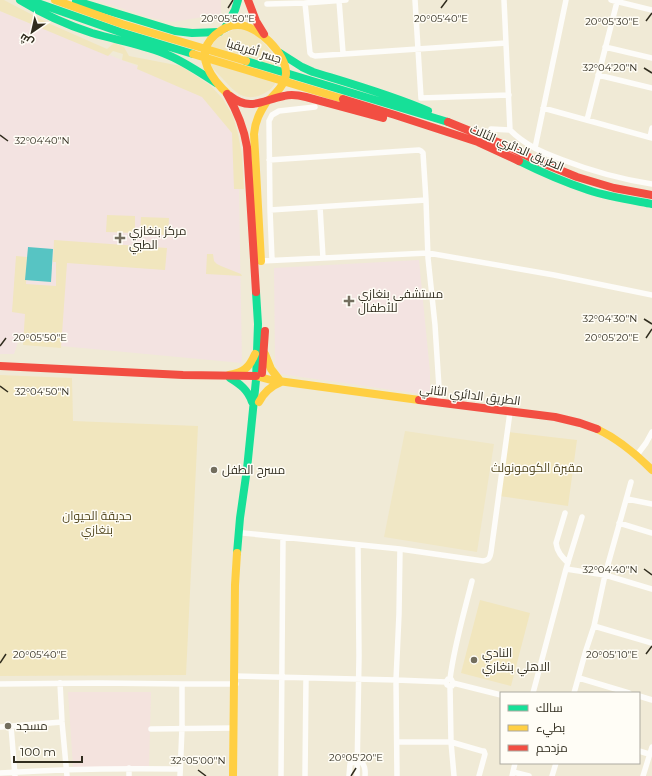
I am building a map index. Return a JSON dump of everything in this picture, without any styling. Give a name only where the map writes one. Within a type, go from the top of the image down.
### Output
[{"type":"main road","points":[[20,0],[27,5],[72,25],[102,36],[164,53],[191,67],[221,86]]},
{"type":"main road","name":"جسر أفريقيا","points":[[29,0],[120,32],[376,105]]},
{"type":"main road","name":"جسر أفريقيا","points":[[55,0],[122,24],[376,105]]},
{"type":"main road","points":[[73,0],[179,32],[196,33],[222,30],[232,26],[241,25],[255,29],[264,36]]},
{"type":"main road","points":[[238,0],[235,10],[222,30],[212,38],[204,54],[208,68],[234,104],[242,124],[247,147],[258,309],[257,344],[259,378]]},
{"type":"main road","points":[[237,776],[235,605],[237,554],[240,518],[259,378],[264,353],[265,319],[254,124],[257,116],[268,100],[282,85],[286,75],[283,59],[264,36],[256,22],[248,0]]},
{"type":"main road","points":[[277,51],[302,67],[313,72],[410,103],[451,123]]},
{"type":"main road","points":[[227,94],[240,102],[247,104],[255,104],[292,95],[382,118],[418,123]]},
{"type":"main road","name":"الطريق الدائري الثالث","points":[[376,105],[451,123],[507,146],[563,172],[583,179],[614,188],[652,195]]},
{"type":"main road","name":"الطريق الدائري الثالث","points":[[376,105],[418,123],[478,142],[533,168],[588,190],[652,204]]},
{"type":"main road","points":[[0,371],[158,378],[230,377],[239,374],[247,368],[253,360],[257,344]]},
{"type":"main road","points":[[233,776],[233,728],[243,533],[256,403],[268,389],[282,382],[277,378],[271,369],[264,353]]},
{"type":"main road","points":[[0,366],[230,377],[243,386],[256,403]]},
{"type":"main road","name":"الطريق الدائري الثاني","points":[[230,377],[259,378],[555,417],[595,428],[612,437],[637,455],[652,470]]},
{"type":"street","points":[[339,0],[343,53]]},
{"type":"street","points":[[267,4],[346,0]]},
{"type":"street","points":[[414,0],[421,98],[509,94]]},
{"type":"street","points":[[504,0],[510,130]]},
{"type":"street","points":[[535,148],[566,0]]},
{"type":"street","points":[[587,120],[605,47],[613,0],[652,10]]},
{"type":"street","points":[[305,3],[310,53],[312,55],[506,43]]},
{"type":"street","points":[[605,47],[652,58]]},
{"type":"street","points":[[598,75],[652,88]]},
{"type":"street","points":[[272,260],[269,121],[272,115],[278,111],[315,107]]},
{"type":"street","points":[[544,108],[651,138],[652,128]]},
{"type":"street","points":[[491,129],[510,130],[518,138],[535,148],[596,172],[626,180],[652,184]]},
{"type":"street","points":[[269,160],[422,151],[428,253],[435,325],[440,403]]},
{"type":"street","points":[[270,210],[426,200]]},
{"type":"street","points":[[320,207],[323,258]]},
{"type":"street","points":[[261,261],[428,253],[652,295]]},
{"type":"street","points":[[243,533],[358,546],[400,549],[483,561],[488,560],[490,557],[510,412]]},
{"type":"street","points":[[637,455],[652,432]]},
{"type":"street","points":[[574,692],[594,626],[605,575],[631,482]]},
{"type":"street","points":[[627,498],[652,504]]},
{"type":"street","points":[[565,513],[556,546],[567,566],[605,575],[652,589]]},
{"type":"street","points":[[533,692],[567,566],[582,517]]},
{"type":"street","points":[[619,523],[652,533]]},
{"type":"street","points":[[281,776],[283,538]]},
{"type":"street","points":[[357,776],[359,656],[358,546]]},
{"type":"street","points":[[397,776],[396,680],[400,549]]},
{"type":"street","points":[[454,776],[451,742],[450,683],[459,631],[472,580]]},
{"type":"street","points":[[594,626],[652,643]]},
{"type":"street","points":[[0,684],[182,684],[282,677],[450,683],[500,695]]},
{"type":"street","points":[[305,776],[306,678]]},
{"type":"street","points":[[579,678],[626,692]]},
{"type":"street","points":[[60,683],[62,722],[68,776]]},
{"type":"street","points":[[180,776],[182,684]]},
{"type":"street","points":[[640,696],[652,700]]},
{"type":"street","points":[[0,727],[62,722]]},
{"type":"street","points":[[11,726],[15,774]]},
{"type":"street","points":[[151,729],[233,728]]},
{"type":"street","points":[[397,742],[451,742],[484,751],[479,776]]},
{"type":"street","points":[[643,776],[652,747]]},
{"type":"street","points":[[640,751],[650,754]]},
{"type":"street","points":[[349,776],[350,764],[357,761],[365,766],[365,776]]},
{"type":"street","points":[[515,764],[512,774],[529,776]]},
{"type":"street","points":[[552,776],[556,764]]},
{"type":"street","points":[[129,768],[129,776]]},
{"type":"street","points":[[0,772],[15,774],[67,769],[180,769]]},
{"type":"shaded area","points":[[95,0],[221,0],[221,14],[173,22],[152,18]]},
{"type":"shaded area","name":"مركز بنغازي الطبي","points":[[0,11],[209,95],[238,134],[242,363],[18,342],[14,354],[0,354]]},
{"type":"shaded area","name":"مستشفى بنغازي للأطفال","points":[[419,260],[430,372],[430,393],[427,395],[280,374],[275,363],[274,268]]},
{"type":"shaded area","points":[[405,431],[494,444],[477,552],[384,537]]},
{"type":"shaded area","points":[[68,692],[151,692],[149,767],[73,767]]},
{"type":"green space","points":[[0,0],[4,0],[48,23],[107,49],[114,43],[124,47],[129,56],[181,66],[210,85],[223,99],[233,116],[242,155],[244,189],[234,189],[232,133],[202,97],[137,69],[138,65],[122,60],[123,54],[113,51],[108,56],[0,11]]},
{"type":"green space","points":[[236,29],[247,30],[257,36],[270,51],[278,64],[277,80],[271,89],[263,94],[250,97],[240,95],[231,88],[212,67],[210,56],[212,45],[222,35]]},
{"type":"green space","points":[[107,215],[135,216],[135,233],[106,232]]},
{"type":"green space","points":[[141,217],[169,218],[168,235],[140,234]]},
{"type":"green space","points":[[54,240],[167,248],[165,270],[67,263],[61,348],[23,345],[25,314],[12,312],[16,256],[27,257],[26,284],[56,286],[56,262],[53,262]]},
{"type":"green space","points":[[207,254],[213,254],[214,261],[217,264],[241,274],[242,276],[206,274]]},
{"type":"green space","name":"حديقة الحيوان بنغازي","points":[[0,375],[72,378],[73,421],[198,426],[186,675],[0,676]]},
{"type":"green space","name":"مقبرة الكومونولث","points":[[507,432],[577,440],[568,506],[499,496]]},
{"type":"green space","points":[[480,600],[530,613],[511,686],[461,673]]},
{"type":"water","points":[[28,247],[53,249],[51,282],[25,280]]},
{"type":"traffic: fast","points":[[20,0],[73,26],[92,33],[146,47],[170,56],[190,66],[216,83]]},
{"type":"traffic: fast","points":[[29,0],[120,32],[193,54]]},
{"type":"traffic: fast","points":[[225,28],[235,10],[238,0]]},
{"type":"traffic: fast","points":[[76,1],[175,31],[192,33],[219,32]]},
{"type":"traffic: fast","points":[[280,53],[313,72],[357,85],[428,111]]},
{"type":"traffic: fast","points":[[246,61],[448,122]]},
{"type":"traffic: fast","points":[[519,161],[553,177],[588,190],[652,204]]},
{"type":"traffic: fast","points":[[237,553],[256,380],[258,324],[256,292]]},
{"type":"traffic: fast","points":[[230,378],[243,388],[252,402]]},
{"type":"traffic: slow","points":[[55,0],[122,24],[246,61]]},
{"type":"traffic: slow","points":[[230,96],[217,83],[212,75],[205,59],[205,51],[208,43],[215,35],[223,29],[237,25],[253,29],[262,35],[276,49],[282,58],[285,66],[285,78],[280,88],[270,99]]},
{"type":"traffic: slow","points":[[193,54],[343,99]]},
{"type":"traffic: slow","points":[[261,261],[254,134],[258,117],[267,101]]},
{"type":"traffic: slow","points":[[229,375],[245,369],[251,363],[255,354]]},
{"type":"traffic: slow","points":[[259,402],[268,390],[281,382],[271,369],[265,354]]},
{"type":"traffic: slow","points":[[256,376],[271,380],[419,400]]},
{"type":"traffic: slow","points":[[597,429],[626,447],[652,470]]},
{"type":"traffic: slow","points":[[233,776],[235,585],[237,553]]},
{"type":"traffic: jam","points":[[248,0],[256,21],[264,34]]},
{"type":"traffic: jam","points":[[227,94],[240,120],[247,147],[256,292]]},
{"type":"traffic: jam","points":[[230,96],[237,101],[257,104],[287,95],[297,95],[383,118]]},
{"type":"traffic: jam","points":[[343,99],[478,142],[519,161]]},
{"type":"traffic: jam","points":[[448,122],[577,177],[614,188],[652,195]]},
{"type":"traffic: jam","points":[[262,373],[265,331]]},
{"type":"traffic: jam","points":[[0,366],[183,375],[256,376]]},
{"type":"traffic: jam","points":[[419,400],[555,417],[597,429]]},
{"type":"place","name":"مركز بنغازي الطبي","points":[[120,238]]},
{"type":"place","name":"مستشفى بنغازي للأطفال","points":[[349,301]]},
{"type":"place","name":"مسرح الطفل","points":[[214,470]]},
{"type":"place","name":"النادي الاهلي بنغازي","points":[[474,660]]},
{"type":"place","name":"مسجد","points":[[8,726]]}]
